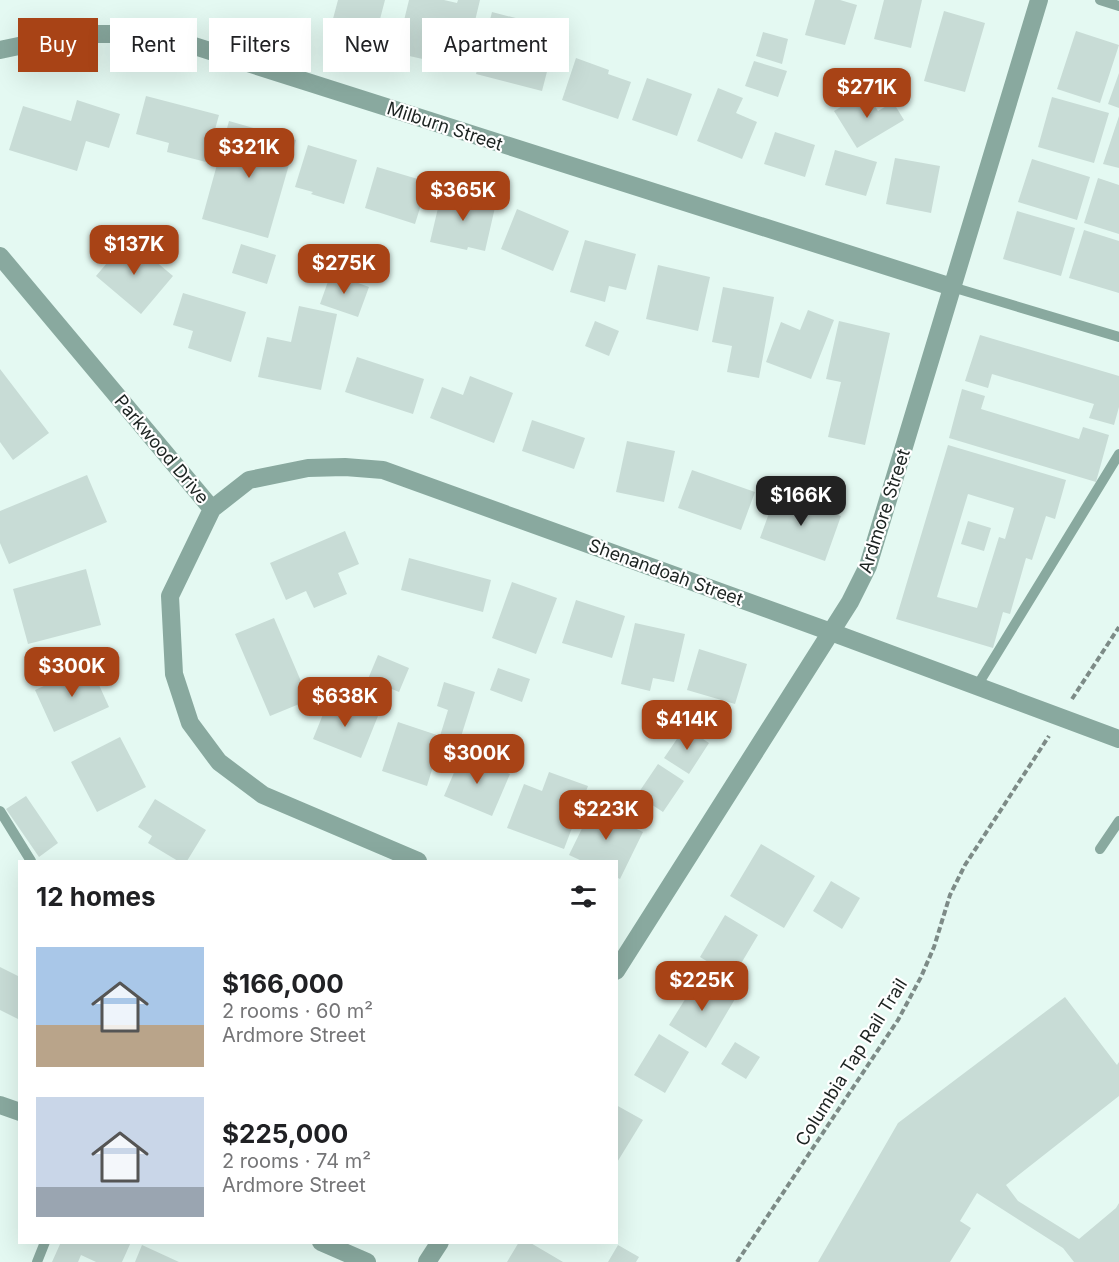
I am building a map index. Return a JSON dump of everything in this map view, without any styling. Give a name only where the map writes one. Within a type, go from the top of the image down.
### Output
[{"type":"street","name":"Ardmore Street","points":[[618,965],[623,949],[858,588],[871,557],[1039,0]]},
{"type":"street","name":"Milburn Street","points":[[0,50],[76,34],[131,34],[188,44],[952,287]]},
{"type":"street","name":"Parkwood Drive","points":[[0,256],[212,509],[170,596],[174,674],[190,723],[219,762],[263,795],[416,860]]},
{"type":"street","name":"Shenandoah Street","points":[[212,509],[249,480],[308,468],[345,467],[383,470],[1119,739]]},
{"type":"street","points":[[0,1106],[18,1111]]},
{"type":"street","points":[[326,1244],[367,1262]]},
{"type":"street","points":[[427,1262],[439,1244]]},
{"type":"lane","points":[[1100,0],[1119,6]]},
{"type":"lane","points":[[952,287],[1119,338]]},
{"type":"lane","points":[[977,686],[1119,454]]},
{"type":"lane","points":[[0,811],[30,860]]},
{"type":"lane","points":[[1100,849],[1119,820]]},
{"type":"lane","points":[[36,1262],[44,1244]]},
{"type":"path","points":[[1076,693],[1119,627]]},
{"type":"path","name":"Columbia Tap Rail Trail","points":[[737,1262],[898,1020],[934,947],[950,895],[965,865],[1044,744]]},
{"type":"building","points":[[338,0],[385,0],[380,18],[333,18]]},
{"type":"building","points":[[409,0],[444,0],[457,3],[458,0],[480,0],[476,18],[422,18],[422,59],[410,56],[410,18],[405,18]]},
{"type":"building","points":[[815,0],[840,0],[857,5],[845,45],[805,35]]},
{"type":"building","points":[[884,0],[922,0],[911,48],[874,39]]},
{"type":"building","points":[[944,11],[985,23],[965,92],[924,81]]},
{"type":"building","points":[[492,12],[515,18],[490,18]]},
{"type":"building","points":[[1076,31],[1119,45],[1100,103],[1057,89]]},
{"type":"building","points":[[763,32],[788,39],[782,64],[756,56]]},
{"type":"building","points":[[576,58],[609,70],[608,74],[631,82],[618,119],[562,100]]},
{"type":"building","points":[[754,61],[787,71],[778,97],[745,86]]},
{"type":"building","points":[[477,72],[547,72],[542,91],[476,74]]},
{"type":"building","points":[[1119,73],[1119,108],[1108,104]]},
{"type":"building","points":[[647,78],[692,94],[677,136],[632,120]]},
{"type":"building","points":[[718,88],[743,98],[736,113],[757,122],[742,159],[697,141]]},
{"type":"building","points":[[866,92],[878,111],[893,102],[904,120],[857,148],[834,111]]},
{"type":"building","points":[[146,96],[219,115],[206,162],[167,152],[169,143],[136,134]]},
{"type":"building","points":[[1052,97],[1109,113],[1094,163],[1038,147]]},
{"type":"building","points":[[77,100],[120,114],[109,148],[86,141],[77,171],[9,150],[23,106],[71,121]]},
{"type":"building","points":[[1119,116],[1119,168],[1103,164]]},
{"type":"building","points":[[229,121],[296,140],[268,238],[202,219]]},
{"type":"building","points":[[775,132],[815,145],[805,177],[764,164]]},
{"type":"building","points":[[308,145],[357,160],[344,204],[295,187]]},
{"type":"building","points":[[835,150],[877,162],[866,196],[825,185]]},
{"type":"building","points":[[895,158],[940,166],[931,213],[886,204]]},
{"type":"building","points":[[1032,159],[1090,177],[1077,220],[1018,202]]},
{"type":"building","points":[[377,167],[428,182],[415,224],[365,208]]},
{"type":"building","points":[[1098,178],[1119,185],[1119,234],[1084,223]]},
{"type":"building","points":[[442,191],[496,203],[485,251],[468,247],[467,250],[430,242]]},
{"type":"building","points":[[517,209],[569,231],[553,271],[501,249]]},
{"type":"building","points":[[1017,211],[1075,228],[1061,276],[1003,259]]},
{"type":"building","points":[[1084,230],[1119,241],[1119,293],[1069,278]]},
{"type":"building","points":[[128,238],[173,276],[141,314],[96,276]]},
{"type":"building","points":[[585,240],[636,254],[626,290],[609,286],[605,302],[570,292]]},
{"type":"building","points":[[241,244],[276,255],[267,284],[232,273]]},
{"type":"building","points":[[658,265],[710,277],[698,331],[646,319]]},
{"type":"building","points":[[331,273],[369,287],[358,317],[320,304]]},
{"type":"building","points":[[723,287],[774,297],[759,378],[727,372],[732,346],[712,342]]},
{"type":"building","points":[[183,293],[246,312],[231,362],[188,348],[193,331],[173,325]]},
{"type":"building","points":[[299,306],[337,314],[321,390],[258,377],[267,337],[291,342]]},
{"type":"building","points":[[808,310],[834,320],[811,379],[766,362],[781,322],[800,330]]},
{"type":"building","points":[[595,321],[619,331],[609,356],[585,346]]},
{"type":"building","points":[[839,321],[890,333],[865,445],[828,437],[841,382],[826,379]]},
{"type":"building","points":[[980,335],[1119,376],[1119,407],[1114,425],[1089,418],[1094,404],[992,374],[988,388],[965,381]]},
{"type":"building","points":[[357,357],[424,379],[413,414],[345,392]]},
{"type":"building","points":[[0,369],[49,433],[13,460],[0,442]]},
{"type":"building","points":[[470,376],[513,393],[494,443],[430,418],[442,387],[463,395]]},
{"type":"building","points":[[962,389],[985,396],[981,409],[1079,439],[1083,427],[1109,435],[1096,482],[949,438]]},
{"type":"building","points":[[532,420],[585,438],[574,469],[522,451]]},
{"type":"building","points":[[627,441],[675,451],[664,502],[616,492]]},
{"type":"building","points":[[948,445],[1066,480],[1055,519],[1046,516],[1032,560],[1026,558],[1010,614],[1003,612],[993,648],[896,619]],"holes":[[[968,494],[1014,508],[1005,539],[999,537],[977,608],[937,597]]]},
{"type":"building","points":[[692,470],[755,492],[741,530],[678,508]]},
{"type":"building","points":[[87,475],[107,522],[9,564],[0,543],[0,511]]},
{"type":"building","points":[[776,494],[841,516],[825,561],[760,538]]},
{"type":"building","points":[[968,521],[991,528],[984,551],[961,544]]},
{"type":"building","points":[[345,531],[359,564],[338,573],[347,594],[314,608],[306,591],[286,600],[270,563]]},
{"type":"building","points":[[409,558],[491,580],[483,612],[401,590]]},
{"type":"building","points":[[86,569],[101,625],[28,644],[13,589]]},
{"type":"building","points":[[512,582],[557,598],[536,654],[492,638]]},
{"type":"building","points":[[576,600],[625,616],[612,658],[562,643]]},
{"type":"building","points":[[274,618],[309,700],[270,716],[235,634]]},
{"type":"building","points":[[635,623],[685,634],[674,682],[653,678],[650,691],[621,684]]},
{"type":"building","points":[[699,649],[747,664],[735,704],[687,690]]},
{"type":"building","points":[[378,655],[409,668],[399,692],[368,679]]},
{"type":"building","points":[[90,665],[109,707],[54,732],[35,690]]},
{"type":"building","points":[[498,668],[530,679],[522,702],[490,690]]},
{"type":"building","points":[[444,682],[475,692],[459,743],[442,737],[427,786],[382,771],[398,722],[440,736],[448,710],[437,706]]},
{"type":"building","points":[[330,697],[378,716],[361,758],[313,739]]},
{"type":"building","points":[[685,727],[709,743],[689,774],[664,758]]},
{"type":"building","points":[[120,737],[146,787],[97,812],[71,762]]},
{"type":"building","points":[[462,754],[510,774],[492,816],[444,796]]},
{"type":"building","points":[[658,764],[684,781],[663,812],[637,795]]},
{"type":"building","points":[[549,772],[588,786],[564,849],[507,828],[524,784],[542,791]]},
{"type":"building","points":[[26,796],[58,843],[39,857],[6,809]]},
{"type":"building","points":[[155,799],[206,830],[188,860],[176,860],[148,843],[152,836],[138,827]]},
{"type":"building","points":[[592,808],[643,832],[620,879],[618,878],[618,860],[580,860],[569,855]]},
{"type":"building","points":[[761,844],[815,876],[784,928],[730,896]]},
{"type":"building","points":[[831,881],[860,898],[842,929],[813,911]]},
{"type":"building","points":[[725,915],[758,935],[733,977],[700,957]]},
{"type":"building","points":[[0,967],[18,976],[18,1019],[0,1010]]},
{"type":"building","points":[[699,977],[735,999],[706,1048],[669,1025]]},
{"type":"building","points":[[1065,997],[1117,1065],[1119,1062],[1119,1096],[1006,1185],[1018,1201],[1079,1239],[1119,1203],[1119,1262],[1074,1262],[1063,1248],[977,1193],[960,1221],[971,1228],[950,1262],[818,1262],[898,1123]]},
{"type":"building","points":[[659,1034],[689,1052],[665,1093],[634,1075]]},
{"type":"building","points":[[735,1042],[760,1057],[746,1079],[721,1064]]},
{"type":"building","points":[[618,1106],[643,1120],[618,1161]]},
{"type":"building","points":[[60,1244],[130,1244],[122,1262],[96,1262],[81,1255],[78,1262],[52,1262]]},
{"type":"building","points":[[518,1244],[532,1244],[563,1262],[507,1262]]},
{"type":"building","points":[[142,1245],[179,1262],[135,1262]]},
{"type":"building","points":[[618,1245],[639,1257],[636,1262],[608,1262]]}]
